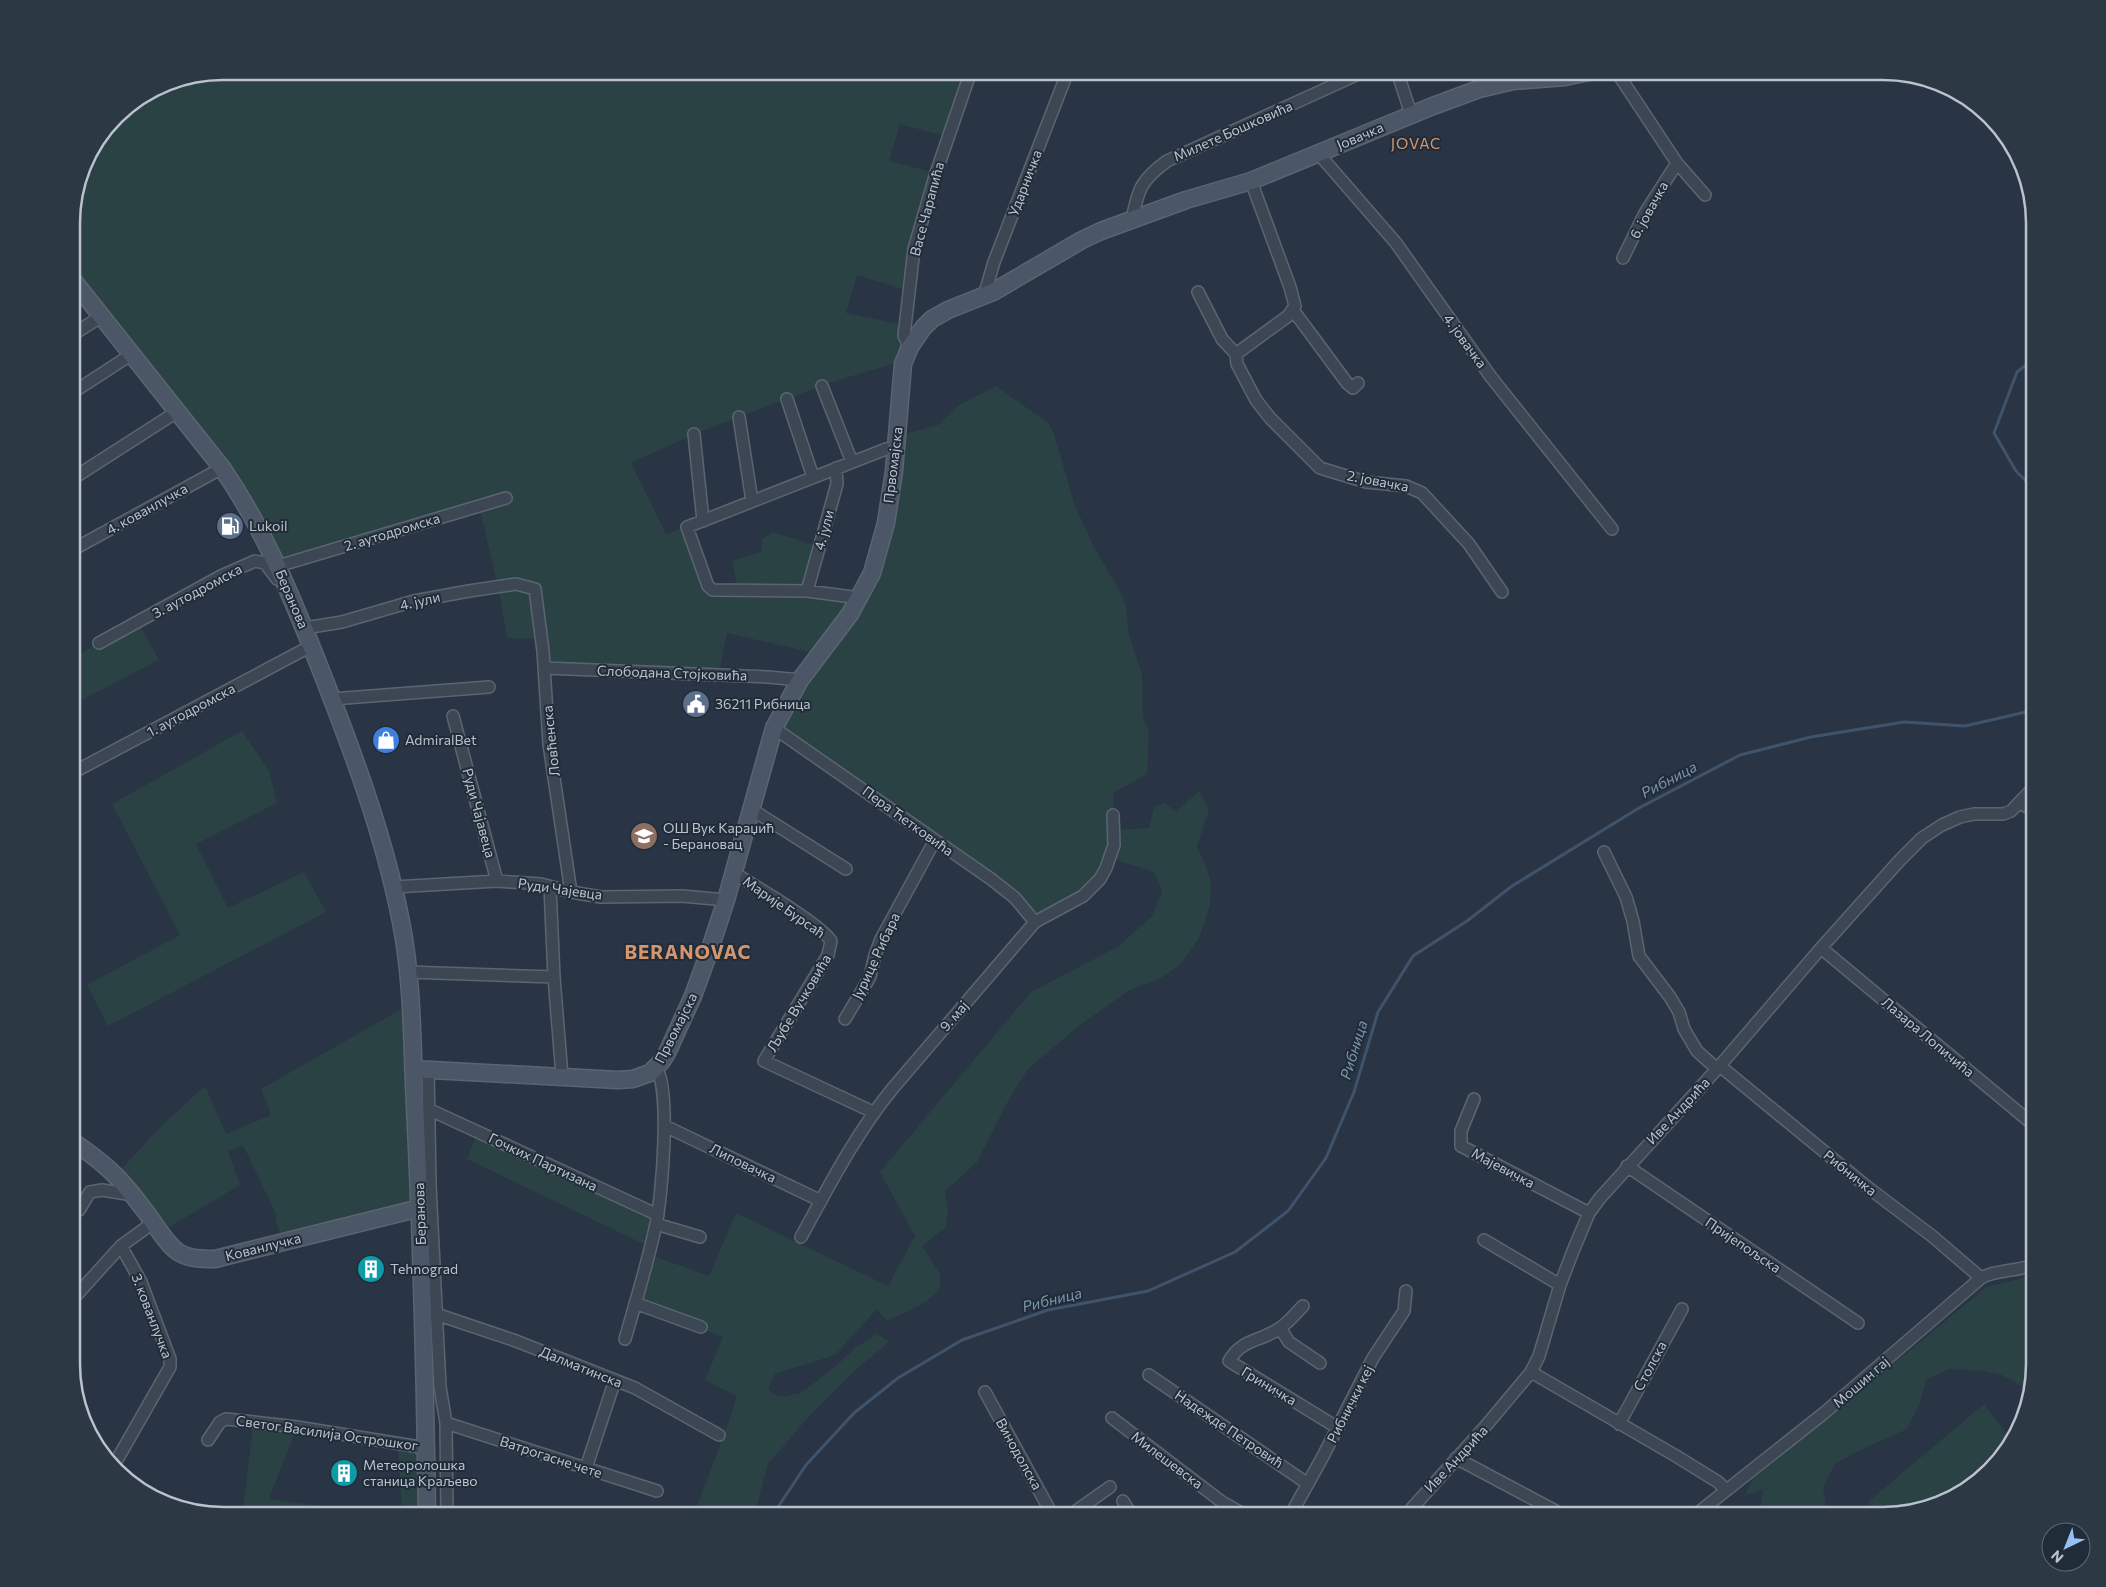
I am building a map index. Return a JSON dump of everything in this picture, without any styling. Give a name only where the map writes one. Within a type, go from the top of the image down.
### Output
[{"type":"main road","name":"Јовачка","points":[[1132,220],[1186,200],[1251,181],[1411,114],[1458,97],[1505,82],[1529,80]]},
{"type":"main road","name":"Првомајска","points":[[420,1068],[626,1080],[644,1076],[656,1068],[666,1053],[693,996],[726,900],[774,728],[800,680],[839,630],[860,598],[872,573],[882,539],[897,448],[901,374],[910,348],[923,328],[936,317],[958,305],[984,296],[1089,236],[1132,220]]},
{"type":"main road","name":"Беранова","points":[[80,289],[178,411],[222,468],[245,502],[278,566],[303,622],[375,823],[394,887],[402,925],[420,1068],[420,1208],[434,1408],[426,1448],[427,1507]]},
{"type":"main road","name":"Кованлучка","points":[[80,1146],[104,1163],[133,1195],[169,1244],[192,1258],[215,1259],[420,1208]]},
{"type":"street","name":"Васе Чарапића","points":[[910,348],[904,336],[914,249],[936,172],[968,80]]},
{"type":"street","name":"Ударничка","points":[[984,296],[994,262],[1065,80]]},
{"type":"street","name":"Милете Бошковића","points":[[1132,220],[1136,197],[1148,174],[1167,161],[1345,80]]},
{"type":"street","points":[[1400,80],[1411,114]]},
{"type":"street","name":"6. јовачка","points":[[1622,80],[1677,162],[1705,195]]},
{"type":"street","name":"4. јовачка","points":[[1318,154],[1396,243],[1491,377],[1612,529]]},
{"type":"street","name":"6. јовачка","points":[[1623,258],[1645,213],[1677,162]]},
{"type":"street","points":[[1236,354],[1288,316],[1295,306],[1290,287],[1251,181]]},
{"type":"street","name":"2. јовачка","points":[[1198,292],[1222,339],[1236,354],[1236,364],[1256,400],[1270,418],[1320,468],[1366,482],[1406,486],[1422,493],[1469,544],[1502,592]]},
{"type":"street","points":[[1293,310],[1347,383],[1353,388],[1358,383]]},
{"type":"street","points":[[80,330],[102,316]]},
{"type":"street","points":[[80,388],[132,354]]},
{"type":"street","points":[[822,386],[852,462]]},
{"type":"street","points":[[787,399],[812,478]]},
{"type":"street","points":[[80,474],[178,411]]},
{"type":"street","points":[[739,417],[752,502]]},
{"type":"street","points":[[694,434],[703,521]]},
{"type":"street","points":[[860,598],[807,591],[713,590],[708,586],[687,527],[886,449],[897,448]]},
{"type":"street","name":"4. кованлучка","points":[[80,546],[222,468]]},
{"type":"street","name":"4. јули","points":[[807,591],[837,484],[836,468]]},
{"type":"street","name":"2. аутодромска","points":[[278,566],[506,498]]},
{"type":"street","name":"3. аутодромска","points":[[99,643],[221,576],[255,561],[266,562],[303,622]]},
{"type":"street","name":"4. јули","points":[[303,622],[342,622],[414,601],[469,590],[516,584],[535,589]]},
{"type":"street","name":"Ловћенска","points":[[535,589],[544,668],[549,744],[569,892]]},
{"type":"street","name":"1. аутодромска","points":[[80,769],[311,646]]},
{"type":"street","name":"Слободана Стојковића","points":[[544,668],[800,680]]},
{"type":"street","points":[[332,699],[489,687]]},
{"type":"street","name":"Руди Чајавеца","points":[[453,716],[497,882]]},
{"type":"street","name":"Пера Ћетковића","points":[[774,728],[1015,898],[1035,922]]},
{"type":"street","name":"Иве Андрића","points":[[1413,1507],[1507,1402],[1531,1372],[1539,1356],[1560,1285],[1589,1213],[1627,1166],[1719,1068],[1821,948],[1922,838],[1942,825],[1960,817],[1974,814],[2003,814],[2011,811],[2026,796]]},
{"type":"street","points":[[2020,803],[2026,806]]},
{"type":"street","points":[[751,809],[846,869]]},
{"type":"street","name":"9. мај","points":[[801,1237],[873,1112],[1035,922],[1083,896],[1100,879],[1114,845],[1113,815]]},
{"type":"street","name":"Јурице Рибара","points":[[845,1018],[870,977],[881,939],[935,840]]},
{"type":"street","name":"Рибничка","points":[[1604,852],[1626,897],[1639,956],[1670,997],[1679,1012],[1684,1029],[1698,1051],[1866,1186],[1932,1236],[1981,1278]]},
{"type":"street","name":"Марије Бурсаћ","points":[[734,872],[819,929],[829,938],[831,945]]},
{"type":"street","name":"Руди Чајевца","points":[[394,887],[497,882],[541,884],[550,888],[601,897],[682,896],[726,900]]},
{"type":"street","points":[[550,888],[554,977],[562,1076]]},
{"type":"street","points":[[551,906],[569,892]]},
{"type":"street","name":"Љубе Вучковића","points":[[831,945],[828,954],[764,1061],[873,1112]]},
{"type":"street","name":"Лазара Лопичића","points":[[1821,948],[2026,1119]]},
{"type":"street","points":[[407,972],[554,977]]},
{"type":"street","name":"Беранова","points":[[420,1068],[428,1109],[440,1387],[434,1408],[446,1423],[447,1507]]},
{"type":"street","points":[[625,1339],[657,1219],[665,1126],[662,1081],[656,1068]]},
{"type":"street","name":"Мајевичка","points":[[1474,1099],[1461,1131],[1461,1146],[1589,1213]]},
{"type":"street","name":"Гочких Партизана","points":[[428,1109],[657,1219],[700,1237]]},
{"type":"street","name":"Липовачка","points":[[665,1126],[821,1201]]},
{"type":"street","name":"Пријепољска","points":[[1627,1166],[1858,1323]]},
{"type":"street","points":[[80,1208],[90,1192],[102,1190],[133,1195]]},
{"type":"street","points":[[80,1291],[121,1246],[154,1222]]},
{"type":"street","points":[[1484,1240],[1560,1285]]},
{"type":"street","name":"3. кованлучка","points":[[117,1460],[170,1367],[170,1359],[142,1282],[121,1246]]},
{"type":"street","name":"Мошин гај","points":[[1705,1507],[1824,1413],[1981,1278],[1989,1274],[2011,1272],[2026,1267]]},
{"type":"street","name":"Рибнички кеј","points":[[1295,1507],[1373,1358],[1404,1311],[1406,1292]]},
{"type":"street","points":[[635,1303],[701,1328]]},
{"type":"street","name":"Гриничка","points":[[1303,1306],[1280,1328],[1242,1345],[1234,1352],[1229,1361],[1338,1428]]},
{"type":"street","name":"Столска","points":[[1619,1424],[1682,1309]]},
{"type":"street","name":"Далматинска","points":[[436,1314],[516,1341],[635,1388],[719,1435]]},
{"type":"street","points":[[1280,1328],[1289,1342],[1320,1363]]},
{"type":"street","points":[[1531,1372],[1676,1456],[1718,1482],[1726,1490]]},
{"type":"street","name":"Надежде Петровић","points":[[1149,1375],[1308,1484]]},
{"type":"street","points":[[586,1468],[615,1380]]},
{"type":"street","name":"Винодолска","points":[[985,1392],[1048,1507]]},
{"type":"street","name":"Милешевска","points":[[1112,1418],[1222,1502],[1231,1507]]},
{"type":"street","name":"Светог Василија Острошког","points":[[208,1440],[220,1422],[226,1419],[297,1427],[426,1448]]},
{"type":"street","name":"Ватрогасне чете","points":[[446,1423],[657,1491]]},
{"type":"street","points":[[1456,1458],[1548,1507]]},
{"type":"street","points":[[1082,1507],[1110,1487]]},
{"type":"street","points":[[1123,1502],[1126,1507]]},
{"type":"green space","points":[[223,80],[968,80],[948,137],[900,124],[889,161],[936,173],[909,291],[857,275],[846,313],[898,324],[905,328],[898,364],[892,364],[829,383],[694,434],[631,463],[666,534],[687,527],[708,586],[738,591],[732,561],[761,552],[762,539],[773,532],[820,547],[808,591],[859,598],[872,573],[897,436],[938,425],[958,406],[996,386],[1048,423],[1054,434],[1074,503],[1093,545],[1123,597],[1129,636],[1142,674],[1143,717],[1149,732],[1147,774],[1113,793],[1115,830],[1149,828],[1154,807],[1165,803],[1176,812],[1199,791],[1209,809],[1197,847],[1211,882],[1210,905],[1199,938],[1180,965],[1156,981],[1131,989],[1081,1024],[1029,1068],[1010,1097],[977,1162],[945,1191],[948,1209],[946,1227],[922,1246],[940,1274],[940,1289],[923,1304],[887,1321],[877,1309],[835,1355],[775,1374],[768,1390],[780,1397],[801,1393],[835,1367],[855,1348],[877,1334],[889,1342],[852,1373],[811,1414],[768,1464],[756,1507],[696,1507],[737,1396],[705,1380],[723,1337],[635,1303],[648,1254],[709,1276],[736,1213],[888,1286],[915,1236],[880,1172],[1031,992],[1119,946],[1152,916],[1162,892],[1154,872],[1110,858],[1100,879],[1035,922],[1024,907],[774,728],[819,654],[727,633],[718,676],[544,668],[541,639],[507,638],[498,586],[479,506],[278,566],[245,502],[80,289],[80,213],[85,186],[91,168],[99,151],[115,129],[143,104],[168,91],[186,85],[204,81]]},
{"type":"green space","points":[[138,622],[159,660],[80,701],[80,654]]},
{"type":"green space","points":[[242,731],[269,771],[277,803],[196,844],[228,908],[304,872],[326,912],[108,1026],[87,985],[180,935],[112,804]]},
{"type":"green space","points":[[409,1005],[420,1208],[283,1242],[275,1219],[277,1216],[243,1145],[228,1151],[240,1185],[161,1232],[116,1175],[160,1127],[205,1086],[226,1134],[271,1115],[261,1089]]},
{"type":"green space","points":[[478,1132],[658,1215],[650,1247],[467,1159]]},
{"type":"green space","points":[[2026,1277],[2026,1374],[2023,1387],[2002,1375],[1985,1371],[1948,1369],[1926,1380],[1919,1405],[1907,1429],[1852,1454],[1835,1464],[1823,1487],[1826,1507],[1759,1507],[1763,1489],[1744,1496],[1753,1479],[1987,1287]]},
{"type":"green space","points":[[1984,1404],[2007,1434],[1997,1451],[1984,1465],[1955,1488],[1929,1499],[1893,1507],[1872,1507],[1868,1502]]},
{"type":"green space","points":[[254,1420],[297,1427],[269,1499],[326,1507],[243,1507]]},
{"type":"green space","points":[[398,1443],[426,1448],[427,1507],[402,1507]]},
{"type":"waterway","name":"Рибница","points":[[2026,365],[2017,372],[1994,433],[2016,471],[2026,481]]},
{"type":"waterway","name":"Рибница","points":[[778,1507],[806,1465],[854,1413],[898,1378],[962,1340],[1048,1310],[1148,1291],[1235,1252],[1288,1211],[1326,1158],[1354,1092],[1378,1012],[1413,956],[1467,921],[1512,886],[1639,808],[1740,755],[1811,737],[1904,722],[1965,726],[2026,712]]},
{"type":"place","name":"Lukoil","points":[[230,526]]},
{"type":"place","name":"36211 Рибница","points":[[696,704]]},
{"type":"place","name":"AdmiralBet","points":[[386,740]]},
{"type":"place","name":"ОШ Вук Караџић - Берановац","points":[[644,836]]},
{"type":"place","name":"Tehnograd","points":[[371,1269]]},
{"type":"place","name":"Метеоролошка станица Краљево","points":[[344,1473]]},
{"type":"district","name":"JOVAC","points":[[1416,144]]},
{"type":"district","name":"BERANOVAC","points":[[688,952]]}]
